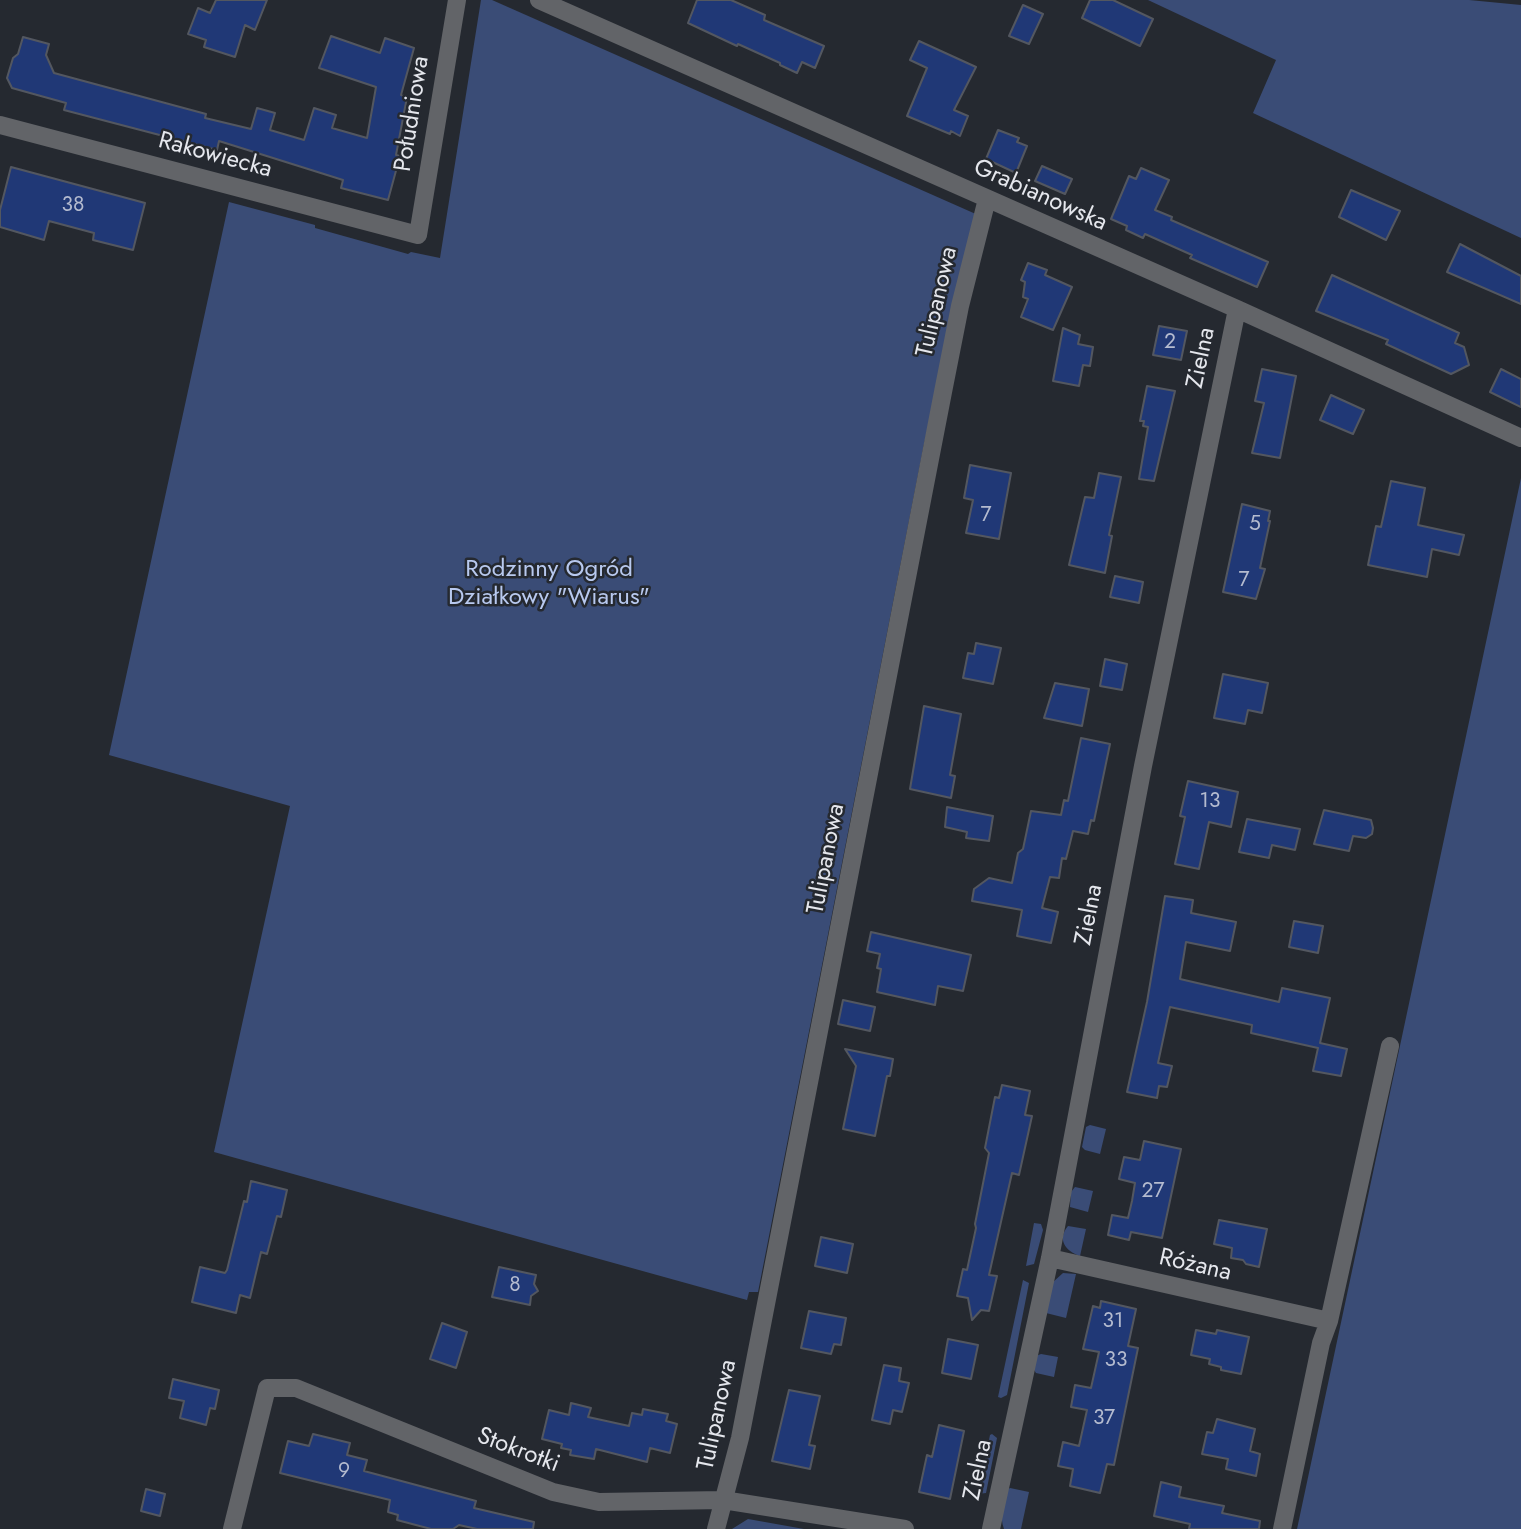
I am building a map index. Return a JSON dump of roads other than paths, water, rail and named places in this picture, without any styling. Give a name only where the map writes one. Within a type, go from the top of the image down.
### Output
[{"type":"street","name":"Południowa","points":[[418,235],[457,0]]},
{"type":"street","name":"Grabianowska","points":[[539,0],[1237,309],[1521,438]]},
{"type":"street","name":"Rakowiecka","points":[[0,125],[418,235]]},
{"type":"street","name":"Tulipanowa","points":[[716,1529],[740,1438],[943,392],[987,199]]},
{"type":"street","name":"Zielna","points":[[991,1529],[1051,1258],[1146,752],[1237,309]]},
{"type":"street","points":[[1282,1529],[1321,1343],[1329,1321],[1390,1046]]},
{"type":"street","name":"Różana","points":[[1051,1258],[1329,1321]]},
{"type":"street","name":"Stokrotki","points":[[232,1529],[267,1388],[296,1388],[553,1492],[599,1502],[723,1500],[905,1529]]},
{"type":"park label","name":"Rodzinny Ogród Działkowy \"Wiarus\"","points":[[549,584]]}]
